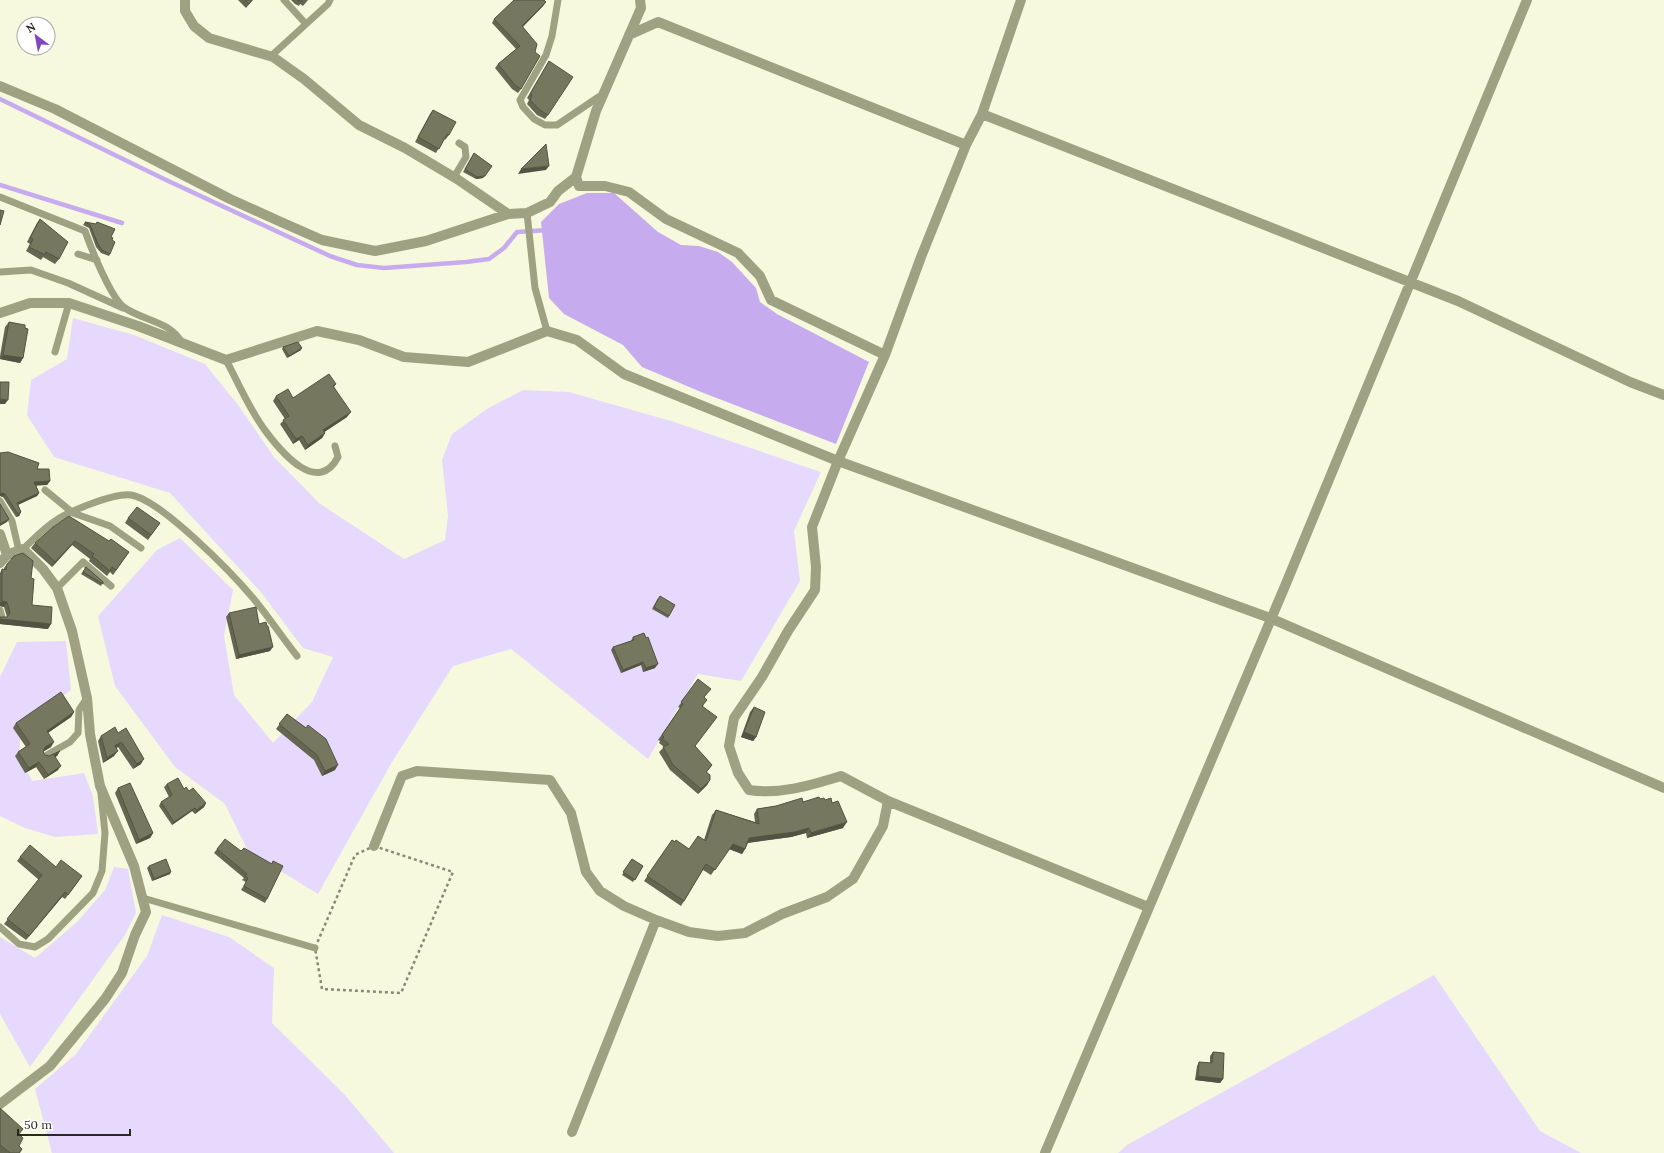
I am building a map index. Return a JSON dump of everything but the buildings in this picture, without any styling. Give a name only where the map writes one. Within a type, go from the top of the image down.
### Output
[{"type":"street","points":[[185,0],[185,11],[194,26],[209,38],[270,56],[304,79],[359,125],[405,148],[454,177],[508,214]]},
{"type":"street","points":[[0,86],[55,109],[230,199],[322,240],[375,251],[426,241],[508,214],[527,213],[550,202],[558,191],[576,177],[603,94],[641,8],[640,0]]},
{"type":"street","points":[[1021,0],[982,114],[966,145],[921,257],[885,355],[838,461],[812,527],[816,567],[815,590],[788,631],[762,677],[734,718],[729,746],[738,773],[749,790],[766,793],[804,786],[841,776],[888,801],[1148,907]]},
{"type":"street","points":[[1045,1153],[1411,283],[1527,0]]},
{"type":"street","points":[[629,35],[658,22],[966,145]]},
{"type":"street","points":[[982,114],[1458,301],[1630,382],[1664,395]]},
{"type":"street","points":[[576,177],[579,186],[605,186],[629,192],[666,219],[738,253],[760,276],[771,300],[885,355]]},
{"type":"street","points":[[0,313],[30,303],[69,303],[111,316],[226,360],[317,331],[359,340],[404,356],[468,362],[548,331],[577,340],[624,374],[838,461],[1270,618],[1664,788]]},
{"type":"street","points":[[0,534],[3,559],[21,550],[43,569],[57,588],[72,632],[87,698],[90,734],[100,786],[134,866],[146,912],[135,935],[122,973],[105,999],[50,1066],[0,1104]]},
{"type":"street","points":[[374,846],[402,776],[417,771],[550,780],[571,813],[586,872],[600,892],[624,906],[656,920],[689,932],[718,936],[746,933],[782,914],[827,897],[853,879],[883,826],[888,801]]},
{"type":"street","points":[[572,1132],[656,920]]},
{"type":"lane","points":[[284,0],[306,24]]},
{"type":"lane","points":[[270,56],[328,4],[330,0]]},
{"type":"lane","points":[[558,0],[552,36],[537,71],[520,100],[523,107],[534,119],[546,125],[557,125],[603,94]]},
{"type":"lane","points":[[454,177],[466,157],[465,147],[459,143]]},
{"type":"lane","points":[[0,198],[85,231],[110,288],[123,308]]},
{"type":"lane","points":[[527,213],[535,288],[548,331]]},
{"type":"lane","points":[[78,254],[97,260]]},
{"type":"lane","points":[[0,272],[31,270],[68,282],[170,328],[182,343]]},
{"type":"lane","points":[[55,352],[69,303]]},
{"type":"lane","points":[[226,360],[266,433],[299,466],[313,473],[323,473],[333,467],[338,457],[335,446]]},
{"type":"lane","points":[[45,490],[73,513],[110,526],[141,548]]},
{"type":"lane","points":[[0,501],[12,522],[21,550],[55,521],[115,496],[131,496],[146,501],[167,515],[191,535],[227,571],[252,597],[297,656]]},
{"type":"lane","points":[[57,588],[83,562],[111,586]]},
{"type":"lane","points":[[0,610],[2,617],[0,618]]},
{"type":"lane","points":[[45,756],[70,742],[78,733],[79,710],[87,698]]},
{"type":"lane","points":[[0,927],[20,944],[35,947],[48,939],[93,893],[102,871],[104,833],[100,786]]},
{"type":"lane","points":[[143,898],[315,948]]},
{"type":"path","points":[[374,846],[453,872],[401,993],[322,989],[315,948],[355,854],[374,846]]},
{"type":"shaded area","points":[[587,193],[614,193],[658,232],[681,245],[699,246],[718,252],[732,262],[756,288],[760,302],[777,314],[869,362],[836,444],[701,392],[642,367],[623,345],[564,314],[549,298],[541,222],[559,204]]},
{"type":"shaded area","points":[[73,318],[134,335],[205,364],[238,405],[274,457],[319,503],[404,559],[445,540],[448,516],[442,460],[452,434],[487,409],[523,390],[569,392],[671,421],[821,472],[794,531],[800,581],[741,681],[698,674],[648,759],[511,649],[453,666],[392,762],[318,894],[248,851],[225,804],[175,767],[115,686],[98,616],[157,550],[180,538],[233,590],[224,636],[234,695],[273,743],[312,702],[333,657],[303,648],[260,591],[170,493],[54,457],[27,415],[31,380],[67,359]]},
{"type":"shaded area","points":[[66,641],[71,690],[21,726],[19,757],[32,781],[84,773],[93,796],[98,834],[55,837],[25,828],[0,816],[0,677],[17,642]]},
{"type":"shaded area","points":[[114,867],[128,869],[136,913],[125,935],[30,1067],[0,1014],[0,937],[35,958],[77,922],[105,890]]},
{"type":"shaded area","points":[[162,915],[229,937],[274,968],[272,1023],[344,1094],[394,1153],[52,1153],[35,1089],[76,1054],[147,956]]},
{"type":"shaded area","points":[[1434,975],[1540,1131],[1581,1153],[1118,1153],[1127,1145]]},
{"type":"waterway","points":[[0,99],[164,179],[330,256],[357,265],[384,268],[489,259],[504,248],[517,232],[548,230]]},
{"type":"waterway","points":[[0,185],[122,223]]}]
